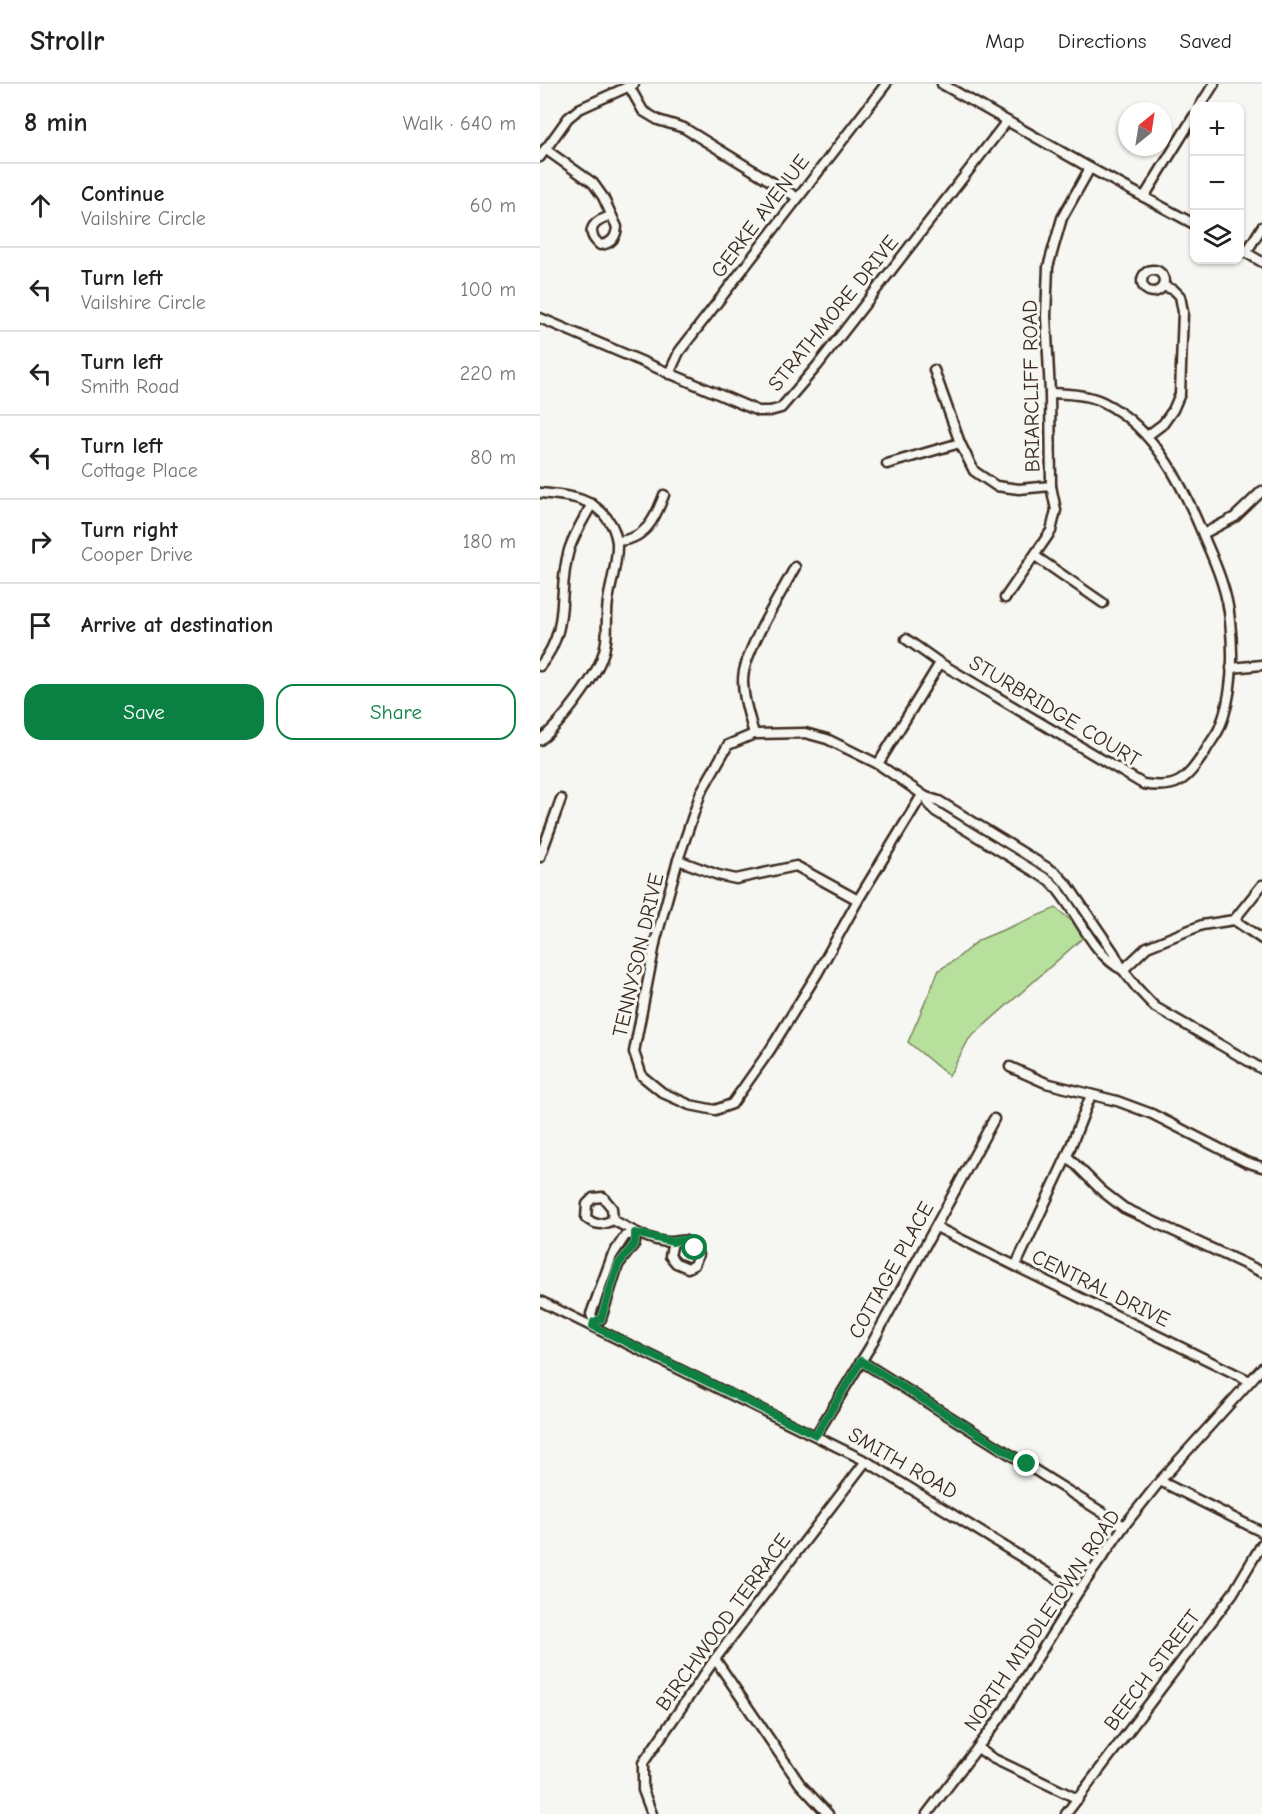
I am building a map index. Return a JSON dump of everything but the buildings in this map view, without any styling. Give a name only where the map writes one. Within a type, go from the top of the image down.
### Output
[{"type":"street","name":"GERKE AVENUE","points":[[669,374],[679,352],[886,84]]},
{"type":"street","points":[[942,84],[1190,222]]},
{"type":"street","points":[[1203,102],[1214,84]]},
{"type":"street","points":[[612,216],[593,183],[543,153],[568,118],[579,109],[632,85],[643,111],[658,120],[684,128],[798,198]]},
{"type":"street","name":"STRATHMORE DRIVE","points":[[540,318],[758,411],[781,408],[818,366],[1007,121]]},
{"type":"street","points":[[1144,196],[1190,122]]},
{"type":"street","name":"BRIARCLIFF ROAD","points":[[1005,598],[1051,531],[1056,510],[1051,486],[1046,316],[1048,267],[1062,218],[1090,168]]},
{"type":"street","points":[[1244,250],[1262,226]]},
{"type":"street","points":[[1244,252],[1262,262]]},
{"type":"street","points":[[1147,436],[1163,424],[1180,394],[1183,312],[1180,296],[1163,285]]},
{"type":"street","points":[[934,370],[960,443],[974,471],[996,486],[1019,489],[1051,486]]},
{"type":"street","points":[[1050,393],[1078,395],[1102,401],[1122,414],[1147,436],[1178,479],[1218,571],[1230,620],[1231,668],[1262,664]]},
{"type":"street","points":[[887,464],[960,443]]},
{"type":"street","points":[[1203,534],[1236,517],[1262,491]]},
{"type":"street","points":[[540,493],[576,496],[592,504],[602,511],[611,523],[617,541],[608,604],[608,635],[601,660],[590,682],[551,731],[540,740]]},
{"type":"street","points":[[617,541],[629,540],[642,534],[652,522],[664,495]]},
{"type":"street","points":[[540,666],[550,654],[558,636],[569,550],[592,504]]},
{"type":"street","points":[[1035,556],[1103,603]]},
{"type":"street","points":[[754,734],[746,701],[744,672],[753,646],[795,567]]},
{"type":"street","name":"STURBRIDGE COURT","points":[[906,639],[940,663],[1143,784],[1161,787],[1177,783],[1190,774],[1219,729],[1228,701],[1231,668]]},
{"type":"street","points":[[878,764],[940,663]]},
{"type":"street","name":"TENNYSON DRIVE","points":[[924,796],[858,900],[788,1022],[732,1104],[715,1110],[690,1105],[663,1093],[642,1076],[634,1052],[656,939],[678,860],[701,792],[728,745],[754,734],[805,733],[827,739],[878,764],[924,796],[935,811],[1050,881],[1061,893],[1106,958],[1123,970],[1155,1007],[1262,1069]]},
{"type":"street","points":[[541,850],[561,799]]},
{"type":"street","points":[[678,860],[718,876],[736,879],[796,866],[858,900]]},
{"type":"street","points":[[1123,970],[1147,947],[1202,925],[1234,920],[1262,885]]},
{"type":"street","points":[[1234,920],[1262,939]]},
{"type":"street","points":[[1010,1067],[1046,1083],[1117,1101],[1152,1114],[1246,1162],[1262,1167]]},
{"type":"street","points":[[1016,1265],[1067,1156],[1090,1095]]},
{"type":"street","name":"COTTAGE PLACE","points":[[816,1435],[861,1361],[994,1119]]},
{"type":"street","points":[[1067,1156],[1102,1191],[1124,1208],[1262,1272]]},
{"type":"street","points":[[613,1220],[635,1233],[673,1242]]},
{"type":"street","name":"CENTRAL DRIVE","points":[[936,1227],[1250,1381]]},
{"type":"street","points":[[594,1324],[601,1319],[604,1294],[618,1265],[635,1243],[635,1233]]},
{"type":"street","name":"SMITH ROAD","points":[[540,1301],[594,1324],[866,1461],[1078,1592]]},
{"type":"street","points":[[861,1361],[1124,1526]]},
{"type":"street","name":"NORTH MIDDLETOWN ROAD","points":[[927,1814],[1019,1690],[1078,1592],[1124,1526],[1160,1480],[1262,1368]]},
{"type":"street","name":"BIRCHWOOD TERRACE","points":[[652,1814],[644,1790],[643,1763],[715,1659],[866,1461]]},
{"type":"street","points":[[1160,1480],[1262,1532]]},
{"type":"street","name":"BEECH STREET","points":[[1066,1814],[1233,1593],[1262,1544]]},
{"type":"street","points":[[715,1659],[800,1784],[828,1814]]},
{"type":"street","points":[[978,1748],[992,1758],[1078,1799]]},
{"type":"green space","points":[[1056,908],[1087,934],[969,1039],[949,1076],[908,1042],[939,970],[979,940]]},
{"type":"route","points":[[695,1248],[687,1241],[673,1242],[635,1233],[635,1243],[618,1265],[601,1319],[594,1322],[593,1326],[816,1435],[861,1361],[1027,1464]]}]
